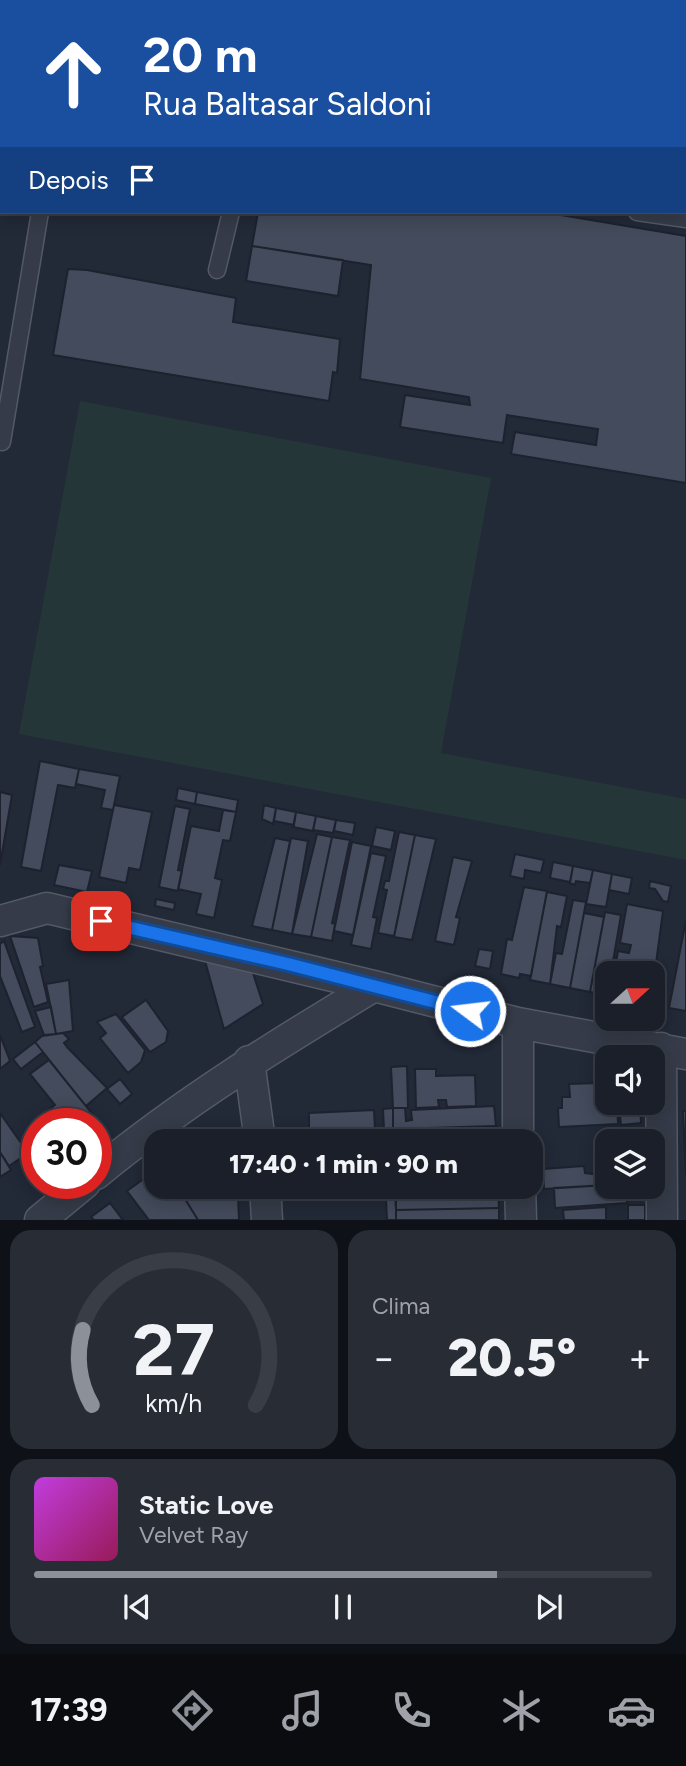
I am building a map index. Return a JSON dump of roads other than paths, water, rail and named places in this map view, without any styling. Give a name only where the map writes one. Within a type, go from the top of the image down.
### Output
[{"type":"street","points":[[0,921],[47,908],[518,1023],[673,1051],[662,1220]]},
{"type":"street","points":[[112,1161],[248,1061],[374,986]]},
{"type":"street","points":[[518,1023],[518,1129]]},
{"type":"street","points":[[248,1061],[258,1129]]},
{"type":"street","points":[[40,1220],[66,1199]]},
{"type":"street","points":[[266,1199],[267,1220]]},
{"type":"street","points":[[520,1199],[521,1220]]},
{"type":"lane","points":[[2,442],[40,214]]},
{"type":"lane","points":[[217,270],[231,214]]},
{"type":"lane","points":[[651,214],[686,219]]}]
